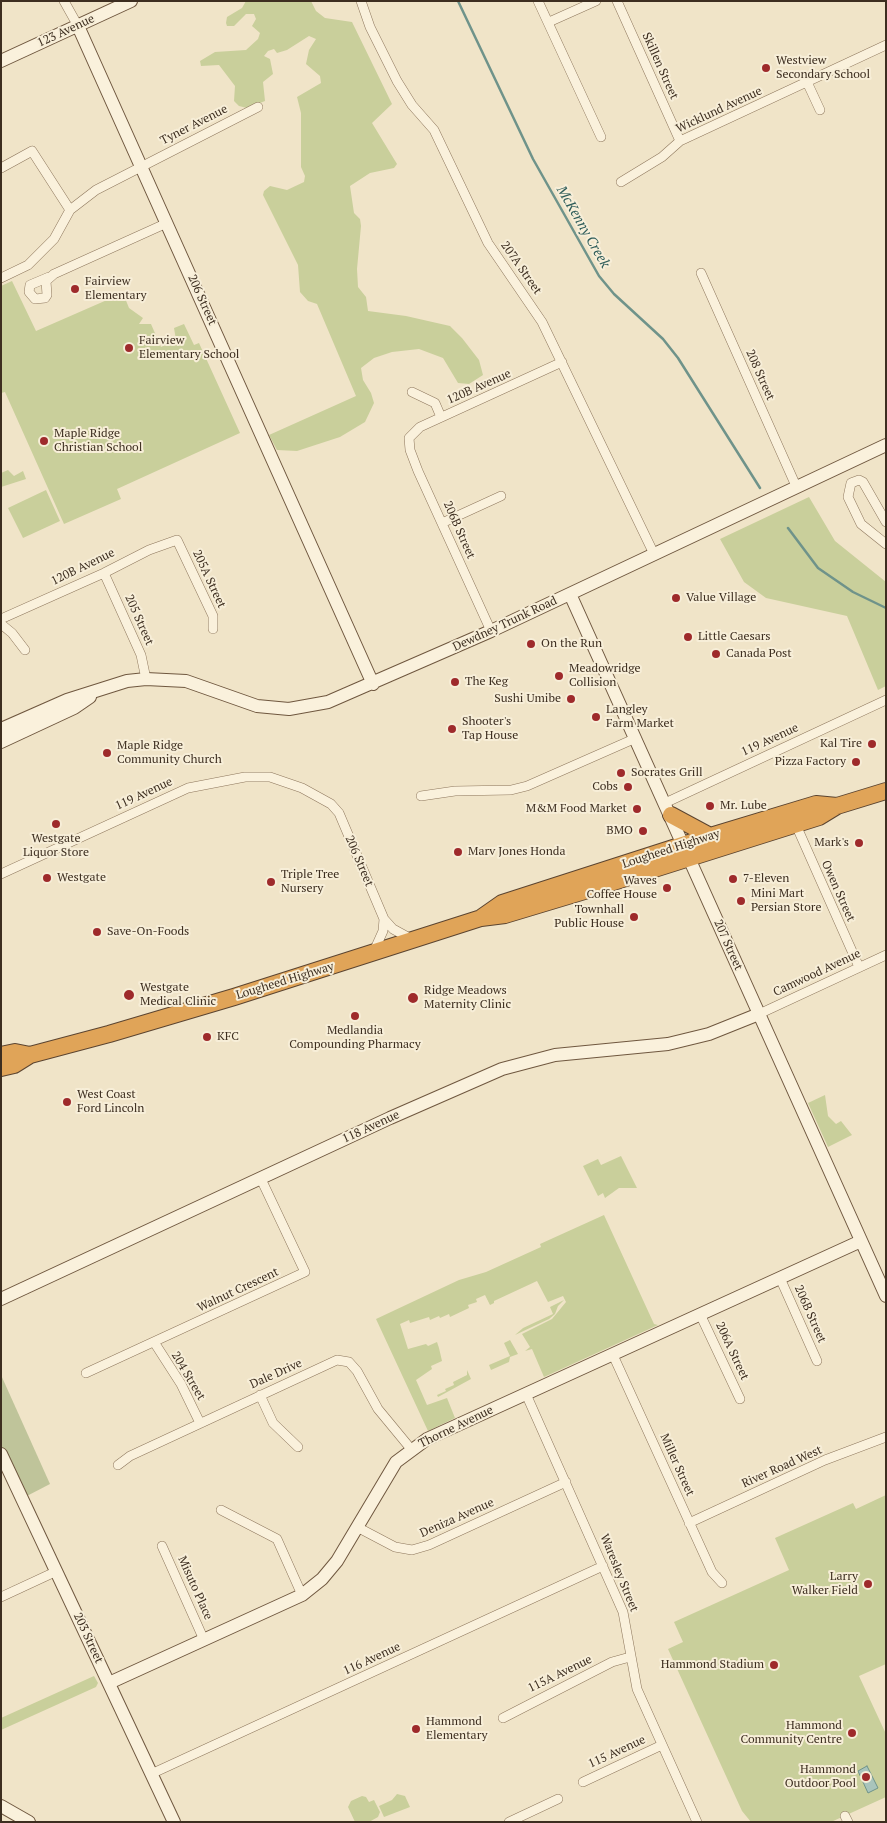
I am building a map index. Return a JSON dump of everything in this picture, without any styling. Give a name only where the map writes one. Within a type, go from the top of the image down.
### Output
[{"type":"highway","name":"Lougheed Highway","points":[[1,1068],[14,1065],[30,1055],[109,1034],[373,954],[481,918],[505,915],[687,851],[796,824],[818,817],[837,806],[886,791]]},
{"type":"highway","name":"Lougheed Highway","points":[[687,851],[710,836],[816,804],[837,806]]},
{"type":"highway","points":[[668,809],[710,836]]},
{"type":"highway","name":"Lougheed Highway","points":[[1,1055],[15,1052],[30,1055]]},
{"type":"street","name":"206 Street","points":[[64,1],[78,26],[168,223],[373,684]]},
{"type":"street","name":"123 Avenue","points":[[1,61],[131,1]]},
{"type":"street","name":"207A Street","points":[[361,1],[370,27],[401,89],[434,130],[484,236],[504,268],[535,310],[654,554]]},
{"type":"street","points":[[538,1],[601,136]]},
{"type":"street","points":[[549,22],[596,1]]},
{"type":"street","name":"Skillen Street","points":[[617,1],[680,141]]},
{"type":"street","name":"Wicklund Avenue","points":[[620,182],[662,157],[680,141],[886,45]]},
{"type":"street","points":[[807,82],[820,110]]},
{"type":"street","name":"Tyner Avenue","points":[[70,210],[96,190],[258,106]]},
{"type":"street","points":[[1,168],[32,151],[70,210],[54,239],[28,264],[1,278]]},
{"type":"street","points":[[49,277],[168,223]]},
{"type":"street","name":"208 Street","points":[[701,273],[796,486]]},
{"type":"street","name":"120B Avenue","points":[[409,438],[415,430],[441,417],[562,362]]},
{"type":"street","points":[[412,392],[435,403],[441,417]]},
{"type":"street","name":"206B Street","points":[[409,438],[410,450],[491,631]]},
{"type":"street","name":"Dewdney Trunk Road","points":[[1,730],[67,700],[108,687],[146,679],[186,681],[257,706],[289,709],[328,702],[491,631],[886,445]]},
{"type":"street","points":[[886,522],[863,482],[859,480],[851,483],[848,496],[861,524],[886,544]]},
{"type":"street","points":[[442,523],[500,496]]},
{"type":"street","name":"120B Avenue","points":[[1,619],[104,573],[149,550],[177,540]]},
{"type":"street","name":"205A Street","points":[[177,540],[213,616],[213,629]]},
{"type":"street","name":"205 Street","points":[[104,573],[141,655],[146,679]]},
{"type":"street","name":"207 Street","points":[[570,594],[886,1296]]},
{"type":"street","points":[[1,624],[12,633],[25,650]]},
{"type":"street","name":"Dewdney Trunk Road","points":[[1,742],[74,708],[108,687]]},
{"type":"street","name":"119 Avenue","points":[[668,809],[886,700]]},
{"type":"street","points":[[421,796],[455,791],[511,790],[527,786],[636,738]]},
{"type":"street","name":"119 Avenue","points":[[1,874],[170,795],[212,781],[244,776],[270,777],[302,788],[331,804]]},
{"type":"street","name":"206 Street","points":[[331,804],[339,812],[384,919],[393,929],[414,940]]},
{"type":"street","name":"Owen Street","points":[[796,824],[860,967]]},
{"type":"street","points":[[373,954],[383,931],[384,919]]},
{"type":"street","name":"Camwood Avenue","points":[[759,1014],[886,955]]},
{"type":"street","name":"118 Avenue","points":[[1,1299],[458,1087],[519,1063],[555,1055],[668,1044],[709,1034],[759,1014]]},
{"type":"street","name":"Walnut Crescent","points":[[86,1373],[305,1272],[260,1179]]},
{"type":"street","name":"Thorne Avenue","points":[[109,1684],[302,1595],[322,1579],[337,1561],[396,1462],[426,1439],[861,1241]]},
{"type":"street","name":"206B Street","points":[[780,1278],[818,1361]]},
{"type":"street","name":"206A Street","points":[[700,1314],[740,1399]]},
{"type":"street","name":"204 Street","points":[[154,1342],[181,1384],[200,1423]]},
{"type":"street","name":"Miller Street","points":[[613,1354],[712,1572],[722,1583]]},
{"type":"street","name":"Dale Drive","points":[[118,1465],[130,1456],[337,1360],[349,1362],[357,1370],[378,1409],[411,1449]]},
{"type":"street","name":"Waresley Street","points":[[526,1394],[623,1612],[637,1689],[697,1822]]},
{"type":"street","points":[[260,1395],[273,1424],[298,1447]]},
{"type":"street","name":"River Road West","points":[[689,1523],[825,1460],[886,1437]]},
{"type":"street","name":"203 Street","points":[[2,1457],[174,1822]]},
{"type":"street","name":"Deniza Avenue","points":[[357,1527],[395,1547],[412,1550],[430,1545],[566,1482]]},
{"type":"street","points":[[222,1510],[277,1540],[302,1595]]},
{"type":"street","name":"Misuto Place","points":[[162,1546],[204,1640]]},
{"type":"street","name":"116 Avenue","points":[[151,1774],[603,1566]]},
{"type":"street","points":[[1,1597],[57,1571]]},
{"type":"street","name":"115A Avenue","points":[[502,1718],[612,1662],[630,1657]]},
{"type":"street","name":"115 Avenue","points":[[584,1782],[662,1745]]},
{"type":"street","points":[[509,1822],[558,1799]]},
{"type":"street","points":[[1,1806],[29,1822]]},
{"type":"green space","points":[[246,1],[311,1],[316,11],[325,18],[352,22],[392,104],[372,123],[397,164],[394,168],[370,173],[350,186],[354,213],[360,219],[361,226],[357,269],[358,287],[366,297],[368,311],[406,316],[450,326],[479,360],[483,375],[469,384],[458,383],[443,358],[419,349],[392,352],[374,358],[361,368],[363,380],[371,393],[374,403],[365,422],[340,437],[297,451],[277,450],[269,435],[356,396],[317,304],[308,301],[300,292],[298,265],[263,195],[264,191],[270,186],[287,190],[304,182],[305,176],[301,167],[301,113],[297,97],[321,83],[320,76],[306,64],[309,50],[316,39],[309,36],[287,50],[277,53],[274,49],[268,51],[264,56],[270,59],[273,74],[263,82],[265,101],[247,108],[239,106],[234,101],[235,86],[219,65],[201,66],[200,61],[215,52],[246,50],[258,39],[260,33],[252,26],[256,19],[254,14],[246,14],[234,26],[227,26],[226,23],[227,17],[242,8]]},
{"type":"green space","name":"Fairview Elementary School","points":[[12,281],[36,331],[123,293],[129,308],[143,318],[139,324],[151,324],[161,347],[176,340],[174,328],[184,324],[194,345],[199,343],[240,433],[117,489],[121,499],[64,524],[5,392],[1,393],[1,286]]},
{"type":"green space","points":[[8,470],[14,476],[23,471],[26,479],[1,487],[1,473]]},
{"type":"green space","points":[[46,490],[60,521],[23,538],[8,508]]},
{"type":"green space","points":[[809,497],[835,541],[886,582],[886,686],[878,690],[847,616],[766,598],[744,582],[720,539]]},
{"type":"green space","points":[[825,1095],[828,1116],[836,1124],[841,1121],[852,1135],[828,1147],[808,1103]]},
{"type":"green space","points":[[621,1156],[637,1188],[619,1188],[605,1198],[603,1193],[598,1196],[583,1166],[598,1159],[601,1165]]},
{"type":"green space","points":[[604,1215],[654,1324],[658,1325],[544,1377],[532,1349],[525,1351],[530,1347],[522,1334],[552,1319],[566,1302],[563,1296],[548,1302],[537,1281],[494,1301],[490,1305],[485,1295],[476,1299],[477,1302],[468,1305],[469,1308],[450,1317],[449,1314],[440,1318],[439,1316],[430,1320],[429,1317],[410,1323],[409,1320],[400,1324],[408,1349],[426,1344],[428,1346],[437,1342],[439,1348],[442,1361],[431,1366],[432,1369],[416,1380],[427,1405],[447,1398],[455,1418],[428,1431],[376,1319],[459,1280],[486,1272],[541,1247],[540,1244]]},
{"type":"green space","points":[[564,1300],[558,1306],[555,1314],[549,1319],[515,1335],[523,1328],[553,1314],[550,1307]]},
{"type":"green space","points":[[510,1340],[518,1354],[510,1357],[509,1362],[491,1370],[489,1365],[510,1356],[504,1343]]},
{"type":"green space","points":[[467,1370],[471,1379],[438,1397],[437,1395],[446,1391],[445,1389],[454,1385],[453,1382],[467,1375]]},
{"type":"green space","points":[[1,1375],[50,1484],[23,1498],[1,1454]]},
{"type":"green space","points":[[886,1495],[886,1664],[859,1676],[886,1734],[886,1797],[831,1822],[751,1822],[742,1811],[668,1649],[683,1642],[674,1622],[789,1570],[775,1538],[853,1503],[856,1509]]},
{"type":"green space","points":[[94,1676],[98,1683],[96,1687],[1,1730],[1,1718]]},
{"type":"green space","points":[[397,1794],[405,1796],[410,1807],[384,1817],[379,1806],[392,1800]]},
{"type":"green space","points":[[362,1796],[366,1797],[369,1802],[374,1800],[380,1812],[378,1817],[369,1822],[355,1822],[348,1807],[351,1801]]},
{"type":"water","points":[[867,1766],[878,1788],[868,1793],[858,1771]]},
{"type":"waterway","name":"McKenny Creek","points":[[458,1],[533,159],[599,276],[614,294],[663,339],[678,358],[760,488]]},
{"type":"waterway","name":"McKenny Creek","points":[[788,528],[818,568],[853,592],[886,608]]},
{"type":"place","name":"Westview Secondary School","points":[[766,68]]},
{"type":"place","name":"Fairview Elementary","points":[[75,289]]},
{"type":"place","name":"Fairview Elementary School","points":[[129,348]]},
{"type":"place","name":"Maple Ridge Christian School","points":[[44,441]]},
{"type":"place","name":"Value Village","points":[[676,598]]},
{"type":"place","name":"Little Caesars","points":[[688,637]]},
{"type":"place","name":"On the Run","points":[[531,644]]},
{"type":"place","name":"Canada Post","points":[[716,654]]},
{"type":"place","name":"Meadowridge Collision","points":[[559,676]]},
{"type":"place","name":"The Keg","points":[[455,682]]},
{"type":"place","name":"Sushi Umibe","points":[[571,699]]},
{"type":"place","name":"Langley Farm Market","points":[[596,717]]},
{"type":"place","name":"Shooter's Tap House","points":[[452,729]]},
{"type":"place","name":"Kal Tire","points":[[872,744]]},
{"type":"place","name":"Maple Ridge Community Church","points":[[107,753]]},
{"type":"place","name":"Pizza Factory","points":[[856,762]]},
{"type":"place","name":"Socrates Grill","points":[[621,773]]},
{"type":"place","name":"Cobs","points":[[628,787]]},
{"type":"place","name":"Mr. Lube","points":[[710,806]]},
{"type":"place","name":"M&M Food Market","points":[[637,809]]},
{"type":"place","name":"Westgate Liquor Store","points":[[56,824]]},
{"type":"place","name":"BMO","points":[[643,831]]},
{"type":"place","name":"Mark's","points":[[859,843]]},
{"type":"place","name":"Marv Jones Honda","points":[[458,852]]},
{"type":"place","name":"Westgate","points":[[47,878]]},
{"type":"place","name":"7-Eleven","points":[[733,879]]},
{"type":"place","name":"Triple Tree Nursery","points":[[271,882]]},
{"type":"place","name":"Waves Coffee House","points":[[667,888]]},
{"type":"place","name":"Mini Mart Persian Store","points":[[741,901]]},
{"type":"place","name":"Townhall Public House","points":[[634,917]]},
{"type":"place","name":"Save-On-Foods","points":[[97,932]]},
{"type":"place","name":"Westgate Medical Clinic","points":[[129,995]]},
{"type":"place","name":"Ridge Meadows Maternity Clinic","points":[[413,998]]},
{"type":"place","name":"Medlandia Compounding Pharmacy","points":[[355,1016]]},
{"type":"place","name":"KFC","points":[[207,1037]]},
{"type":"place","name":"West Coast Ford Lincoln","points":[[67,1102]]},
{"type":"place","name":"Larry Walker Field","points":[[868,1584]]},
{"type":"place","name":"Hammond Stadium","points":[[774,1665]]},
{"type":"place","name":"Hammond Elementary","points":[[416,1729]]},
{"type":"place","name":"Hammond Community Centre","points":[[852,1733]]},
{"type":"place","name":"Hammond Outdoor Pool","points":[[866,1777]]}]
